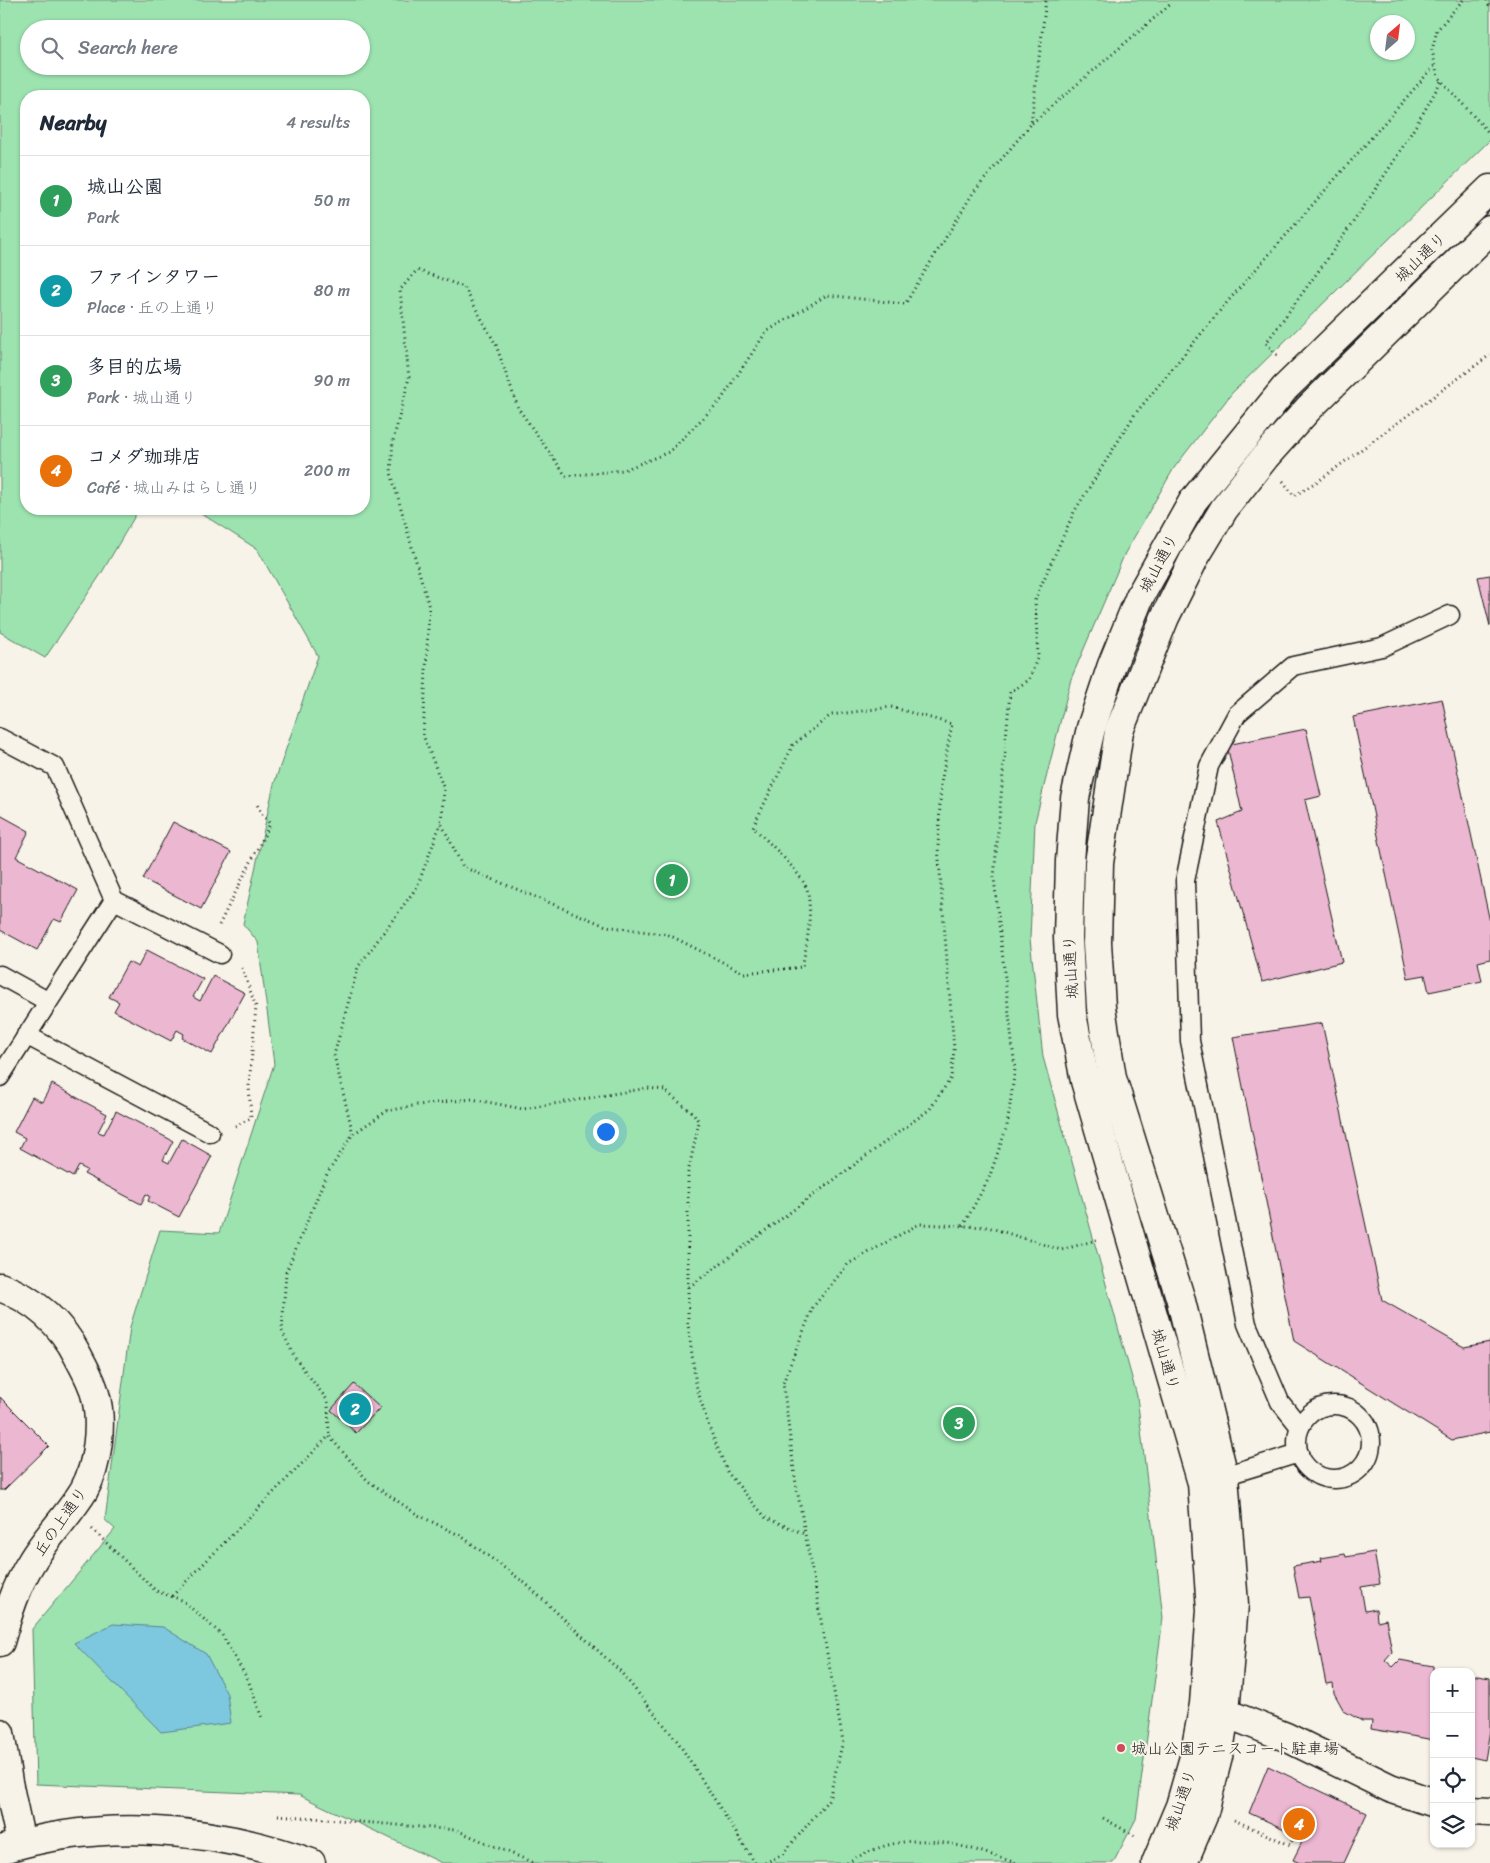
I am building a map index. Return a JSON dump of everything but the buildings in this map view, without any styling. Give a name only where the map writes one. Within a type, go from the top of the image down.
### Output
[{"type":"street","name":"城山通り","points":[[1213,1479],[1085,1081],[1072,1014],[1068,938],[1070,861],[1075,798],[1091,728],[1116,656],[1140,596],[1193,501],[1285,388],[1490,189]]},
{"type":"street","name":"城山通り","points":[[1156,1863],[1180,1806],[1194,1757],[1214,1708],[1234,1604],[1180,1297],[1112,1078],[1101,1007],[1097,943],[1099,863],[1119,731],[1165,617],[1195,557],[1224,509],[1265,457],[1308,409],[1490,230]]},
{"type":"street","name":"丘の上通り","points":[[0,1287],[30,1300],[55,1323],[73,1346],[96,1394],[98,1441],[94,1467],[83,1490],[32,1560],[16,1590],[0,1642]]},
{"type":"street","name":"城山通り","points":[[1183,1863],[1203,1816],[1218,1757],[1214,1708]]},
{"type":"street","points":[[1214,1708],[1286,1737],[1390,1788],[1430,1802]]},
{"type":"street","points":[[0,1733],[8,1782],[10,1847],[77,1834],[161,1831],[243,1842],[311,1863]]},
{"type":"street","points":[[1475,1811],[1490,1812]]},
{"type":"lane","points":[[1300,1427],[1280,1402],[1247,1324],[1190,1041],[1185,881],[1209,766],[1237,714],[1293,666],[1382,647],[1450,615]]},
{"type":"lane","points":[[0,738],[55,767],[114,900],[214,951]]},
{"type":"lane","points":[[0,1077],[114,900]]},
{"type":"lane","points":[[0,975],[48,1001]]},
{"type":"lane","points":[[26,1035],[210,1133]]},
{"type":"lane","points":[[1332,1405],[1346,1407],[1358,1413],[1367,1424],[1371,1438],[1370,1451],[1364,1464],[1352,1475],[1336,1479],[1320,1476],[1307,1467],[1299,1454],[1297,1440],[1300,1427],[1308,1416],[1319,1408],[1332,1405]]},
{"type":"lane","points":[[1213,1479],[1299,1454]]},
{"type":"path","points":[[1031,124],[1046,0]]},
{"type":"path","points":[[1463,0],[1437,30],[1432,50],[1438,77],[1462,106],[1490,134]]},
{"type":"path","points":[[1487,0],[1490,8]]},
{"type":"path","points":[[353,1134],[334,1055],[358,967],[418,887],[442,822],[444,789],[423,735],[429,607],[391,473],[393,441],[409,378],[400,290],[417,270],[464,288],[496,345],[518,408],[566,476],[624,470],[669,452],[721,400],[766,332],[827,295],[905,304],[973,193],[1031,124],[1172,3]]},
{"type":"path","points":[[1282,362],[1266,343],[1348,231],[1414,131],[1441,81]]},
{"type":"path","points":[[1281,477],[1294,496],[1321,479],[1490,355]]},
{"type":"path","points":[[442,822],[463,867],[606,926],[669,935],[744,974],[802,967],[808,940],[808,892],[788,861],[754,828],[793,744],[831,714],[891,707],[952,724],[941,783],[938,847],[951,989],[954,1050],[951,1078],[930,1109],[689,1287]]},
{"type":"path","points":[[210,1133],[228,1130],[251,1118],[249,1086],[256,1007],[242,967],[214,951],[270,824],[261,813],[256,802]]},
{"type":"path","points":[[755,1863],[678,1742],[620,1671],[525,1583],[461,1536],[418,1515],[368,1481],[328,1436],[328,1401],[295,1358],[282,1331],[286,1272],[327,1174],[353,1134],[387,1111],[418,1105],[472,1099],[523,1109],[648,1088],[664,1090],[694,1114],[700,1122],[688,1173],[688,1324],[696,1384],[709,1427],[728,1473],[766,1518],[805,1534]]},
{"type":"path","points":[[765,1863],[783,1854],[829,1799],[843,1741],[795,1478],[783,1383],[813,1306],[848,1264],[919,1224],[988,1227],[1061,1250],[1102,1238]]},
{"type":"path","points":[[172,1596],[328,1436]]},
{"type":"path","points":[[70,1508],[156,1591],[182,1600],[222,1635],[248,1680],[262,1718]]},
{"type":"path","points":[[278,1814],[456,1830],[534,1863]]},
{"type":"path","points":[[1103,1818],[1141,1840]]},
{"type":"path","points":[[1229,1818],[1290,1845],[1295,1834]]},
{"type":"path","points":[[847,1863],[860,1855],[913,1839],[963,1845],[1016,1863]]},
{"type":"green space","points":[[0,0],[1490,0],[1490,140],[1232,393],[1174,468],[1125,553],[1071,679],[1035,822],[1030,939],[1043,1057],[1137,1396],[1163,1618],[1136,1819],[1113,1863],[442,1863],[299,1795],[36,1784],[32,1629],[115,1529],[105,1520],[130,1327],[160,1230],[219,1233],[274,1064],[258,942],[243,924],[274,784],[318,656],[257,549],[203,515],[370,515],[370,90],[20,90],[20,515],[135,515],[101,574],[45,658],[0,632]]},
{"type":"water","points":[[113,1624],[163,1627],[206,1654],[227,1694],[231,1723],[161,1732],[74,1643]]},
{"type":"place","name":"城山公園","points":[[672,880]]},
{"type":"place","name":"ファインタワー","points":[[355,1409]]},
{"type":"place","name":"多目的広場","points":[[959,1423]]},
{"type":"place","name":"城山公園テニスコート駐車場","points":[[1121,1748]]},
{"type":"place","name":"コメダ珈琲店","points":[[1299,1824]]}]
